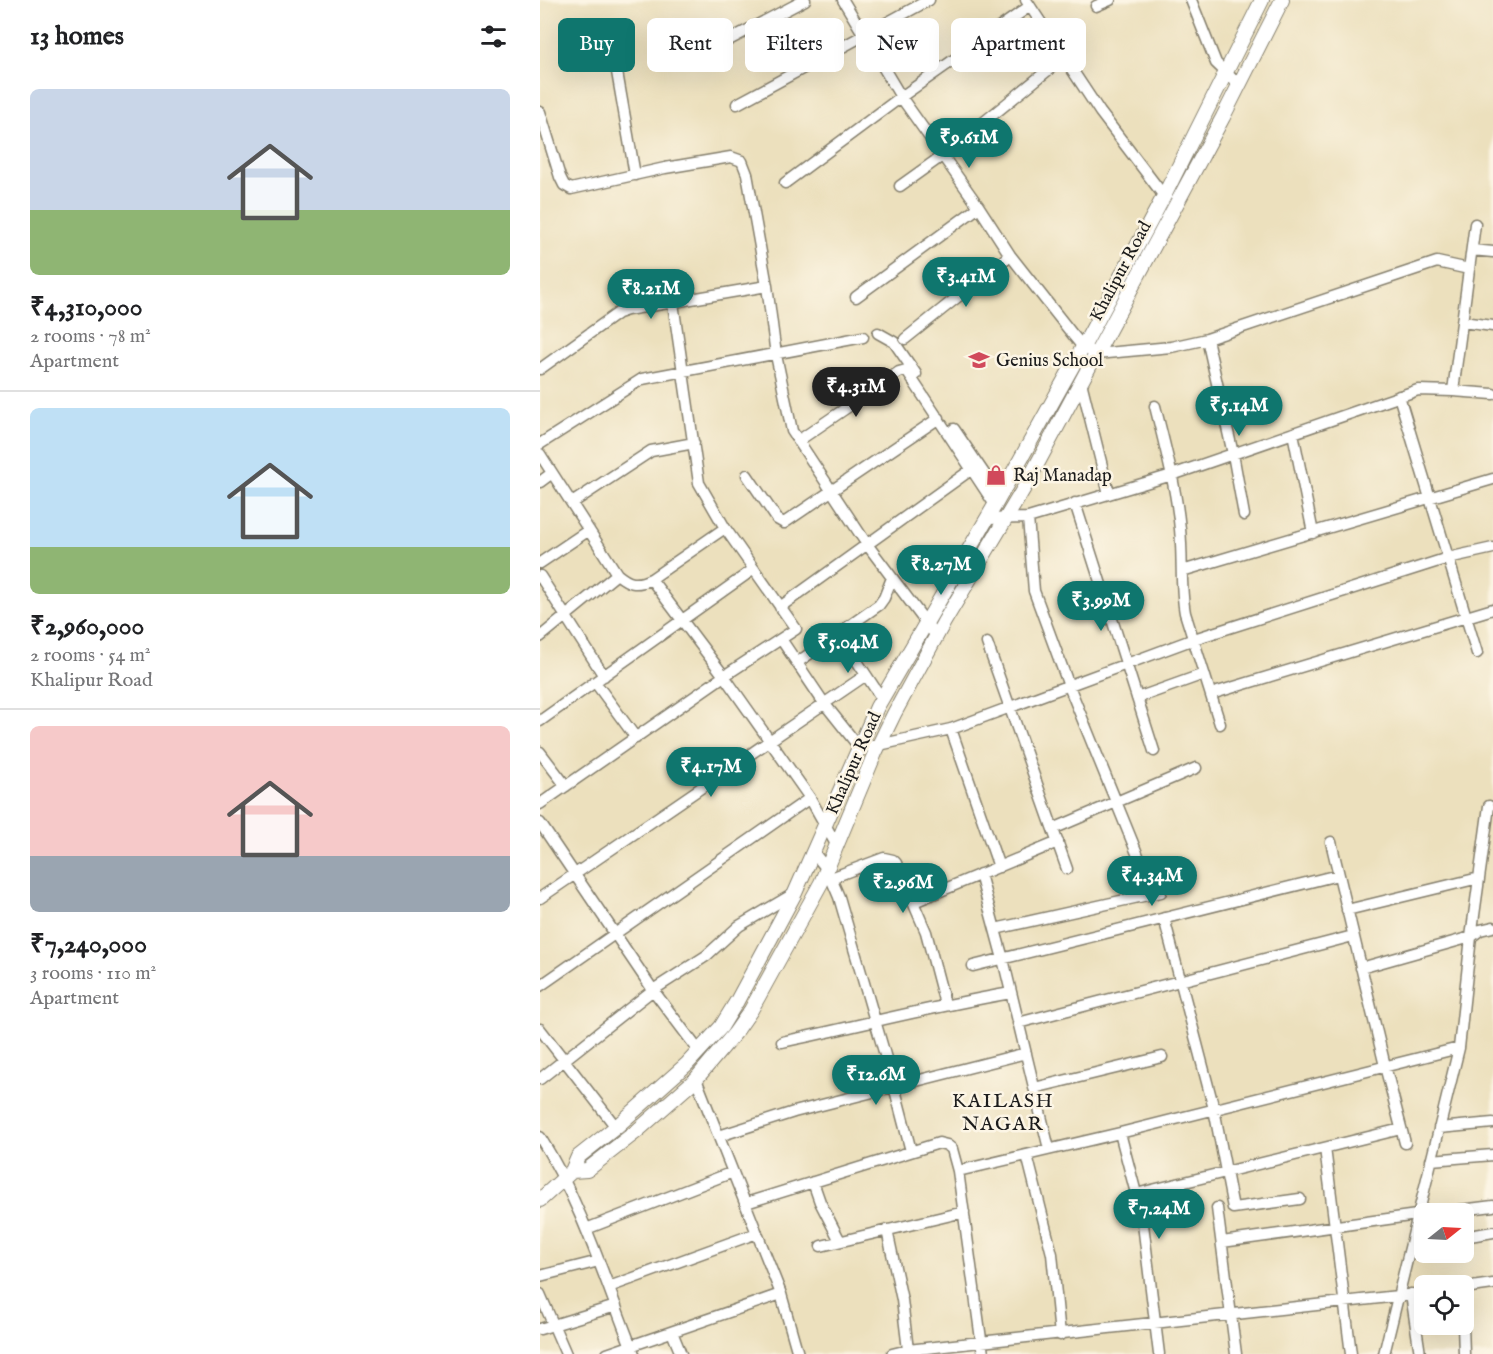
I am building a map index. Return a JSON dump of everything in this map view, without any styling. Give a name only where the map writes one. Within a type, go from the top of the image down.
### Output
[{"type":"street","points":[[733,38],[805,0]]},
{"type":"street","points":[[843,0],[856,22]]},
{"type":"street","points":[[894,18],[929,0]]},
{"type":"street","points":[[1096,6],[1110,0]]},
{"type":"street","points":[[1191,0],[1216,63],[1239,85]]},
{"type":"street","name":"Khalipur Road","points":[[540,1200],[568,1175],[578,1157],[616,1127],[699,1052],[721,1027],[738,1001],[795,893],[882,699],[998,501],[1083,347],[1164,196],[1262,0]]},
{"type":"street","name":"Khalipur Road","points":[[568,1175],[587,1170],[597,1163],[696,1079],[735,1033],[751,1010],[829,874],[837,846],[879,745],[936,636],[1007,519],[1239,85],[1282,0]]},
{"type":"street","points":[[785,183],[1028,3],[1038,18]]},
{"type":"street","points":[[737,104],[856,38]]},
{"type":"street","points":[[617,72],[635,175]]},
{"type":"street","points":[[886,72],[1010,255],[1083,347],[1096,354],[1171,347],[1207,339],[1437,262],[1469,269]]},
{"type":"street","points":[[900,186],[942,156],[1046,72]]},
{"type":"street","points":[[1073,72],[1164,196]]},
{"type":"street","points":[[540,112],[560,177],[568,188],[576,189],[665,168],[731,157],[742,161],[747,174],[789,422],[798,441],[866,543],[936,636]]},
{"type":"street","points":[[856,297],[979,207]]},
{"type":"street","points":[[1453,391],[1475,224]]},
{"type":"street","points":[[1472,250],[1493,252]]},
{"type":"street","points":[[905,339],[1010,255]]},
{"type":"street","points":[[540,369],[618,313],[635,308],[767,286]]},
{"type":"street","points":[[540,804],[724,676],[796,629],[725,528],[699,483],[673,303]]},
{"type":"street","points":[[1462,322],[1493,326]]},
{"type":"street","points":[[878,333],[894,342],[998,501]]},
{"type":"street","points":[[540,444],[642,379],[863,337]]},
{"type":"street","points":[[1207,339],[1244,515]]},
{"type":"street","points":[[798,441],[906,370],[972,469],[998,501]]},
{"type":"street","points":[[1081,382],[1109,494]]},
{"type":"street","points":[[987,519],[1028,518],[1109,494],[1172,475],[1418,390],[1493,394]]},
{"type":"street","points":[[1399,396],[1478,653]]},
{"type":"street","points":[[1155,406],[1172,475],[1180,527],[1182,597],[1185,614],[1220,724]]},
{"type":"street","points":[[747,475],[782,522],[787,522],[939,418]]},
{"type":"street","points":[[1293,433],[1313,533]]},
{"type":"street","points":[[572,503],[651,451],[694,444]]},
{"type":"street","points":[[540,454],[617,573],[634,584],[651,579],[725,528]]},
{"type":"street","points":[[780,607],[972,469]]},
{"type":"street","points":[[540,482],[552,473]]},
{"type":"street","points":[[1182,572],[1493,479]]},
{"type":"street","points":[[1075,503],[1154,752]]},
{"type":"street","points":[[1028,518],[1034,591],[1145,873]]},
{"type":"street","points":[[540,563],[589,530]]},
{"type":"street","points":[[781,639],[824,703],[859,747],[879,745],[951,729],[1194,639],[1448,558],[1493,548]]},
{"type":"street","points":[[540,721],[684,621],[754,569]]},
{"type":"street","points":[[540,637],[617,573]]},
{"type":"street","points":[[540,576],[636,738]]},
{"type":"street","points":[[798,662],[879,605],[892,578]]},
{"type":"street","points":[[651,579],[724,676],[810,798],[837,846]]},
{"type":"street","points":[[1211,694],[1493,609]]},
{"type":"street","points":[[839,634],[882,699]]},
{"type":"street","points":[[987,643],[1067,869]]},
{"type":"street","points":[[1137,698],[1204,674]]},
{"type":"street","points":[[540,898],[866,675]]},
{"type":"street","points":[[951,729],[999,867]]},
{"type":"street","points":[[540,752],[566,786]]},
{"type":"street","points":[[1053,829],[1196,768]]},
{"type":"street","points":[[540,986],[810,798]]},
{"type":"street","points":[[1425,1203],[1431,1160],[1458,1048],[1490,806]]},
{"type":"street","points":[[540,824],[653,990],[699,1052]]},
{"type":"street","points":[[914,902],[1058,842]]},
{"type":"street","points":[[1331,842],[1405,1143]]},
{"type":"street","points":[[813,852],[829,874],[839,897],[911,1151]]},
{"type":"street","points":[[829,874],[889,859],[896,863],[926,932],[945,1004]]},
{"type":"street","points":[[980,874],[1003,958],[1049,1149]]},
{"type":"street","points":[[973,966],[1338,874]]},
{"type":"street","points":[[1347,910],[1479,878]]},
{"type":"street","points":[[995,929],[1161,892]]},
{"type":"street","points":[[540,1079],[653,990],[706,956],[749,919],[795,893]]},
{"type":"street","points":[[1164,918],[1214,1109],[1233,1208],[1300,1199]]},
{"type":"street","points":[[1361,968],[1471,938],[1480,930],[1493,927]]},
{"type":"street","points":[[1018,1023],[1353,936]]},
{"type":"street","points":[[782,1042],[876,1022],[945,1004],[1011,993]]},
{"type":"street","points":[[540,1029],[616,1127]]},
{"type":"street","points":[[958,1171],[1458,1048]]},
{"type":"street","points":[[719,1136],[794,1112],[1026,1053]]},
{"type":"street","points":[[1034,1088],[1162,1057]]},
{"type":"street","points":[[687,1064],[696,1079],[781,1294],[798,1354]]},
{"type":"street","points":[[1439,1128],[1493,1123]]},
{"type":"street","points":[[1136,1194],[1401,1129]]},
{"type":"street","points":[[1120,1132],[1142,1216],[1160,1354]]},
{"type":"street","points":[[540,1137],[568,1175],[632,1350]]},
{"type":"street","points":[[746,1203],[911,1151],[939,1143],[947,1145],[952,1149],[958,1171],[982,1348]]},
{"type":"street","points":[[1325,1148],[1351,1354]]},
{"type":"street","points":[[1027,1155],[1052,1254],[1060,1335]]},
{"type":"street","points":[[1431,1160],[1493,1155]]},
{"type":"street","points":[[586,1229],[733,1172]]},
{"type":"street","points":[[813,1182],[820,1202],[840,1242]]},
{"type":"street","points":[[1474,1208],[1493,1206]]},
{"type":"street","points":[[1217,1208],[1236,1354]]},
{"type":"street","points":[[821,1246],[964,1212]]},
{"type":"street","points":[[1222,1242],[1414,1215]]},
{"type":"street","points":[[888,1230],[902,1300],[908,1350]]},
{"type":"street","points":[[1474,1235],[1493,1232]]},
{"type":"street","points":[[609,1287],[757,1233]]},
{"type":"street","points":[[1384,1354],[1414,1237]]},
{"type":"street","points":[[540,1276],[599,1262]]},
{"type":"street","points":[[1474,1286],[1493,1284]]},
{"type":"street","points":[[540,1294],[566,1354]]},
{"type":"street","points":[[607,1354],[632,1350],[672,1332],[781,1294]]},
{"type":"street","points":[[1411,1294],[1420,1354]]},
{"type":"street","points":[[892,1354],[908,1350],[982,1348],[1060,1335],[1414,1294]]},
{"type":"street","points":[[540,1329],[616,1306]]},
{"type":"street","points":[[672,1332],[681,1354]]},
{"type":"street","points":[[1463,1335],[1464,1354]]},
{"type":"place","name":"Genius School","points":[[979,360]]},
{"type":"place","name":"Raj Manadap","points":[[996,475]]},
{"type":"district","name":"KAILASH NAGAR","points":[[1003,1112]]}]
